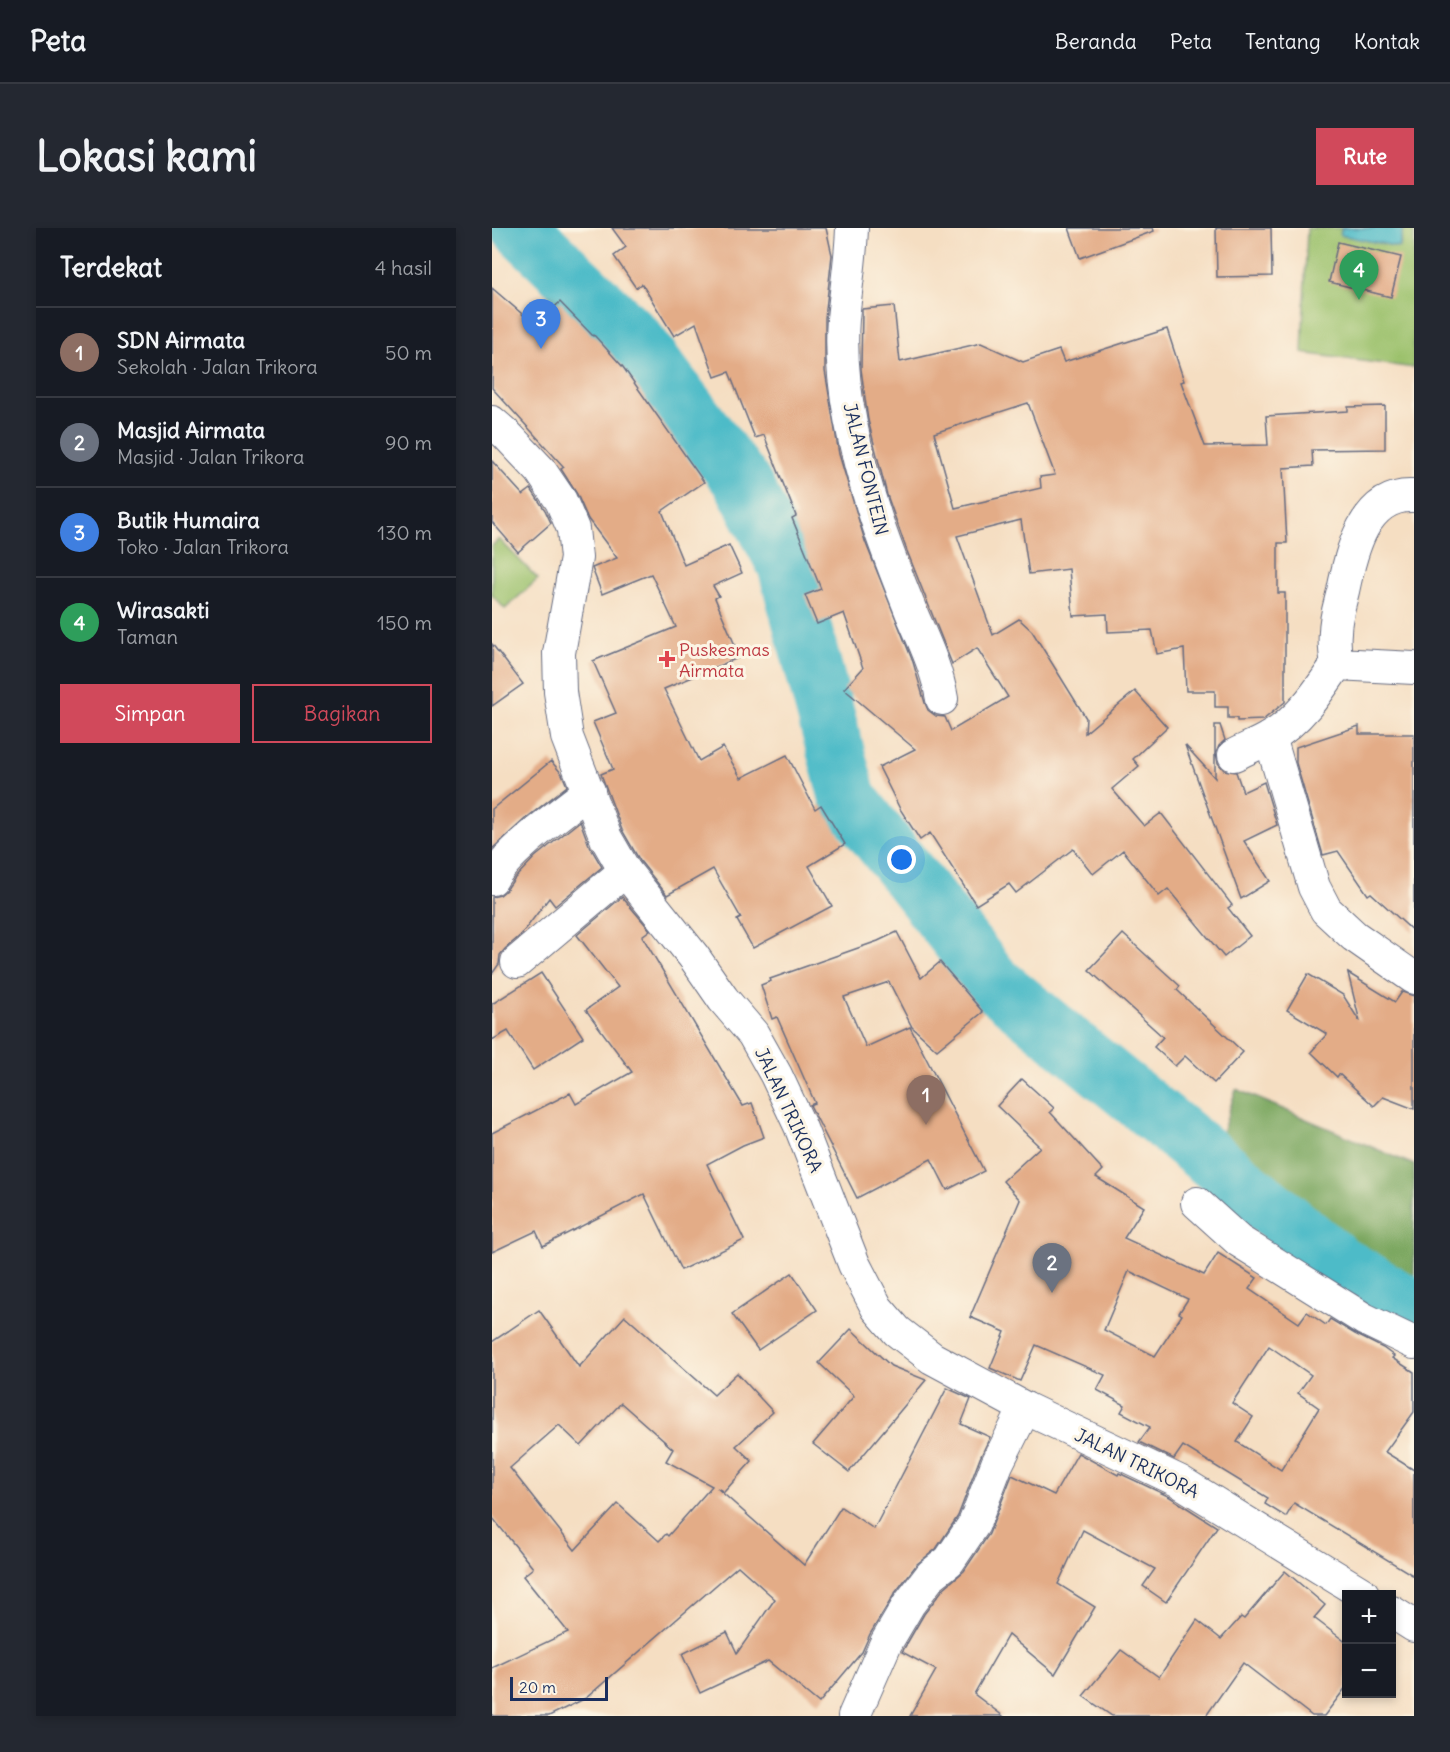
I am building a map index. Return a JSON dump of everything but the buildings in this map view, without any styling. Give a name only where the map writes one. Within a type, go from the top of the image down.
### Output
[{"type":"street","name":"JALAN FONTEIN","points":[[852,228],[851,260],[843,319],[843,368],[848,408],[877,523],[902,591],[934,666],[942,699]]},
{"type":"street","name":"JALAN TRIKORA","points":[[492,422],[540,470],[561,501],[573,529],[576,558],[559,654],[560,692],[567,737],[606,838],[625,871],[694,957],[723,999],[753,1034],[776,1075],[800,1126],[854,1264],[877,1308],[897,1331],[932,1358],[1025,1408],[1179,1480],[1357,1590]]},
{"type":"street","points":[[1234,755],[1270,737],[1312,701],[1337,664],[1334,630],[1349,559],[1357,535],[1384,503],[1404,495],[1414,496]]},
{"type":"street","points":[[1337,664],[1414,668]]},
{"type":"street","points":[[1270,737],[1314,887],[1326,910],[1354,936],[1414,978]]},
{"type":"street","points":[[492,879],[498,868],[512,854],[589,791]]},
{"type":"street","points":[[517,962],[625,871]]},
{"type":"street","points":[[1197,1203],[1239,1241],[1364,1319],[1414,1343]]},
{"type":"street","points":[[854,1716],[886,1643],[909,1604],[931,1575],[949,1561],[974,1524],[997,1464],[1025,1408]]},
{"type":"street","points":[[1396,1615],[1414,1626]]},
{"type":"green space","points":[[1307,228],[1342,228],[1340,235],[1400,247],[1403,228],[1414,228],[1414,368],[1302,353]]},
{"type":"green space","points":[[499,539],[538,579],[505,609],[492,595],[492,546]]},
{"type":"green space","points":[[1236,1089],[1414,1165],[1414,1350],[1336,1296],[1220,1140]]},
{"type":"water","points":[[1342,228],[1403,228],[1399,247],[1340,235]]},
{"type":"waterway","points":[[520,228],[635,339],[742,482],[786,565],[848,798],[993,982],[1338,1263],[1414,1309]]},
{"type":"place","name":"Wirasakti","points":[[1359,300]]},
{"type":"place","name":"Butik Humaira","points":[[541,349]]},
{"type":"place","name":"Puskesmas Airmata","points":[[667,659]]},
{"type":"place","name":"SDN Airmata","points":[[926,1125]]},
{"type":"place","name":"Masjid Airmata","points":[[1052,1293]]}]
